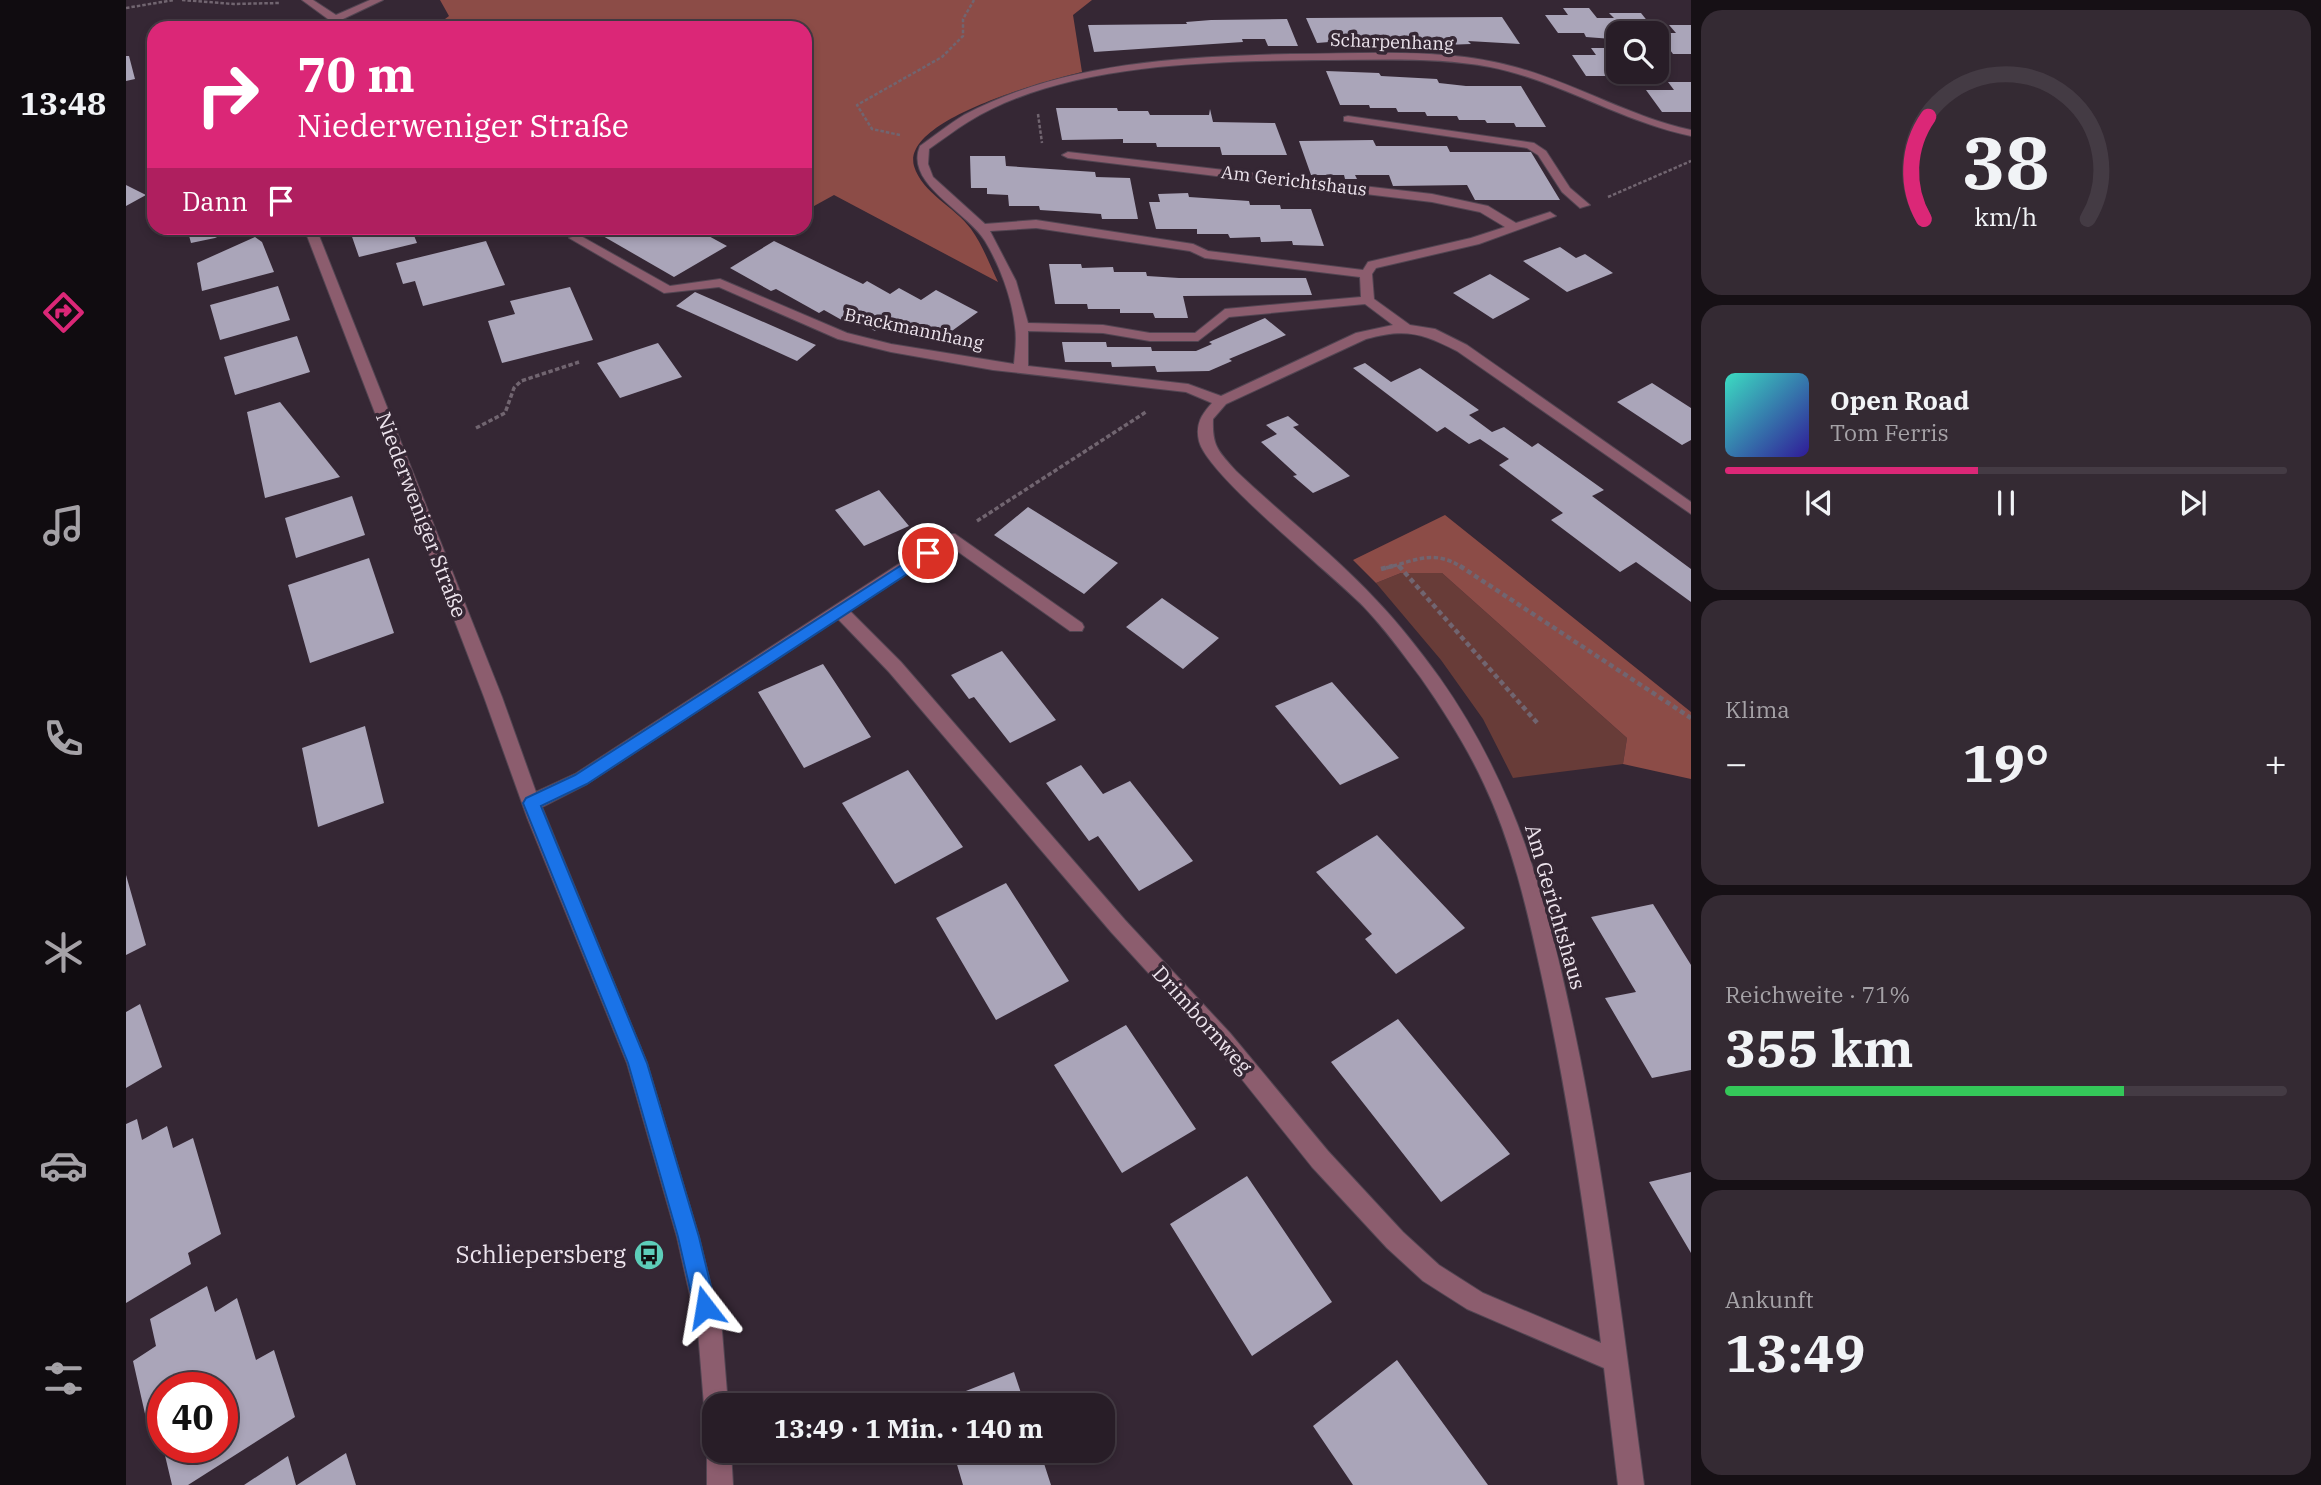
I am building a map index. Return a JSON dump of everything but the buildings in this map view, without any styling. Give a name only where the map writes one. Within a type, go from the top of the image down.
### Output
[{"type":"street","points":[[328,21],[378,0]]},
{"type":"street","points":[[307,1],[333,18]]},
{"type":"street","name":"Scharpenhang","points":[[1034,90],[1081,77],[1143,66],[1266,58],[1399,57],[1509,68],[1663,125],[1691,132]]},
{"type":"street","points":[[1021,369],[1022,327],[1010,281],[992,243],[982,228],[928,178],[922,164],[924,148],[939,135],[1004,101],[1034,90]]},
{"type":"street","points":[[1348,119],[1530,145],[1542,153],[1566,190],[1584,205]]},
{"type":"street","name":"Am Gerichtshaus","points":[[1068,155],[1442,199],[1484,209],[1515,228]]},
{"type":"street","points":[[1368,300],[1366,274],[1372,265],[1475,241],[1550,216]]},
{"type":"street","points":[[982,228],[1036,224],[1193,248],[1205,254],[1366,274]]},
{"type":"street","name":"Niederweniger Straße","points":[[313,235],[532,803],[637,1063],[688,1237],[710,1331],[715,1393]]},
{"type":"street","name":"Brackmannhang","points":[[575,238],[668,290],[720,284],[843,336],[891,348],[1021,369],[1188,387],[1222,401]]},
{"type":"street","points":[[1022,327],[1103,330],[1150,337],[1198,337],[1225,313],[1368,300],[1406,329]]},
{"type":"street","points":[[1222,401],[1362,336],[1383,330],[1430,332],[1462,348],[1691,509]]},
{"type":"street","name":"Am Gerichtshaus","points":[[1222,401],[1206,418],[1206,444],[1225,468],[1350,582],[1422,667],[1483,763],[1528,878],[1564,1025],[1596,1209],[1630,1485]]},
{"type":"street","points":[[532,803],[581,779],[950,538],[1076,627]]},
{"type":"street","name":"Drimbornweg","points":[[840,611],[895,667],[1118,926],[1223,1041],[1320,1159],[1395,1240],[1431,1273],[1475,1301],[1615,1361]]},
{"type":"street","points":[[719,1463],[720,1485]]},
{"type":"path","points":[[126,8],[174,0]]},
{"type":"path","points":[[182,0],[234,4],[307,1]]},
{"type":"path","points":[[939,135],[906,136],[872,129],[857,105],[942,57],[964,36],[963,19],[974,0]]},
{"type":"path","points":[[1034,90],[1042,144],[1054,152],[1068,155]]},
{"type":"path","points":[[1584,205],[1691,161]]},
{"type":"path","points":[[477,428],[505,413],[514,388],[521,381],[579,362]]},
{"type":"path","points":[[950,538],[1147,411]]},
{"type":"path","points":[[1350,582],[1397,564],[1430,556],[1448,558],[1691,718]]},
{"type":"path","points":[[1397,564],[1539,725]]},
{"type":"shaded area","points":[[440,0],[1092,0],[1073,15],[1082,72],[1040,83],[981,104],[930,133],[916,149],[914,166],[918,176],[931,192],[971,229],[998,282],[834,195],[812,207],[812,21],[442,21],[449,16]]},
{"type":"shaded area","points":[[1445,515],[1691,712],[1691,779],[1623,764],[1627,738],[1442,573],[1401,573],[1376,583],[1353,560]]},
{"type":"shaded area","points":[[1401,573],[1442,573],[1627,738],[1623,764],[1513,778],[1483,719],[1441,660],[1376,583]]},
{"type":"place","name":"Schliepersberg","points":[[649,1255]]},
{"type":"route","points":[[705,1307],[688,1237],[637,1063],[532,803],[581,779],[928,553]]}]
